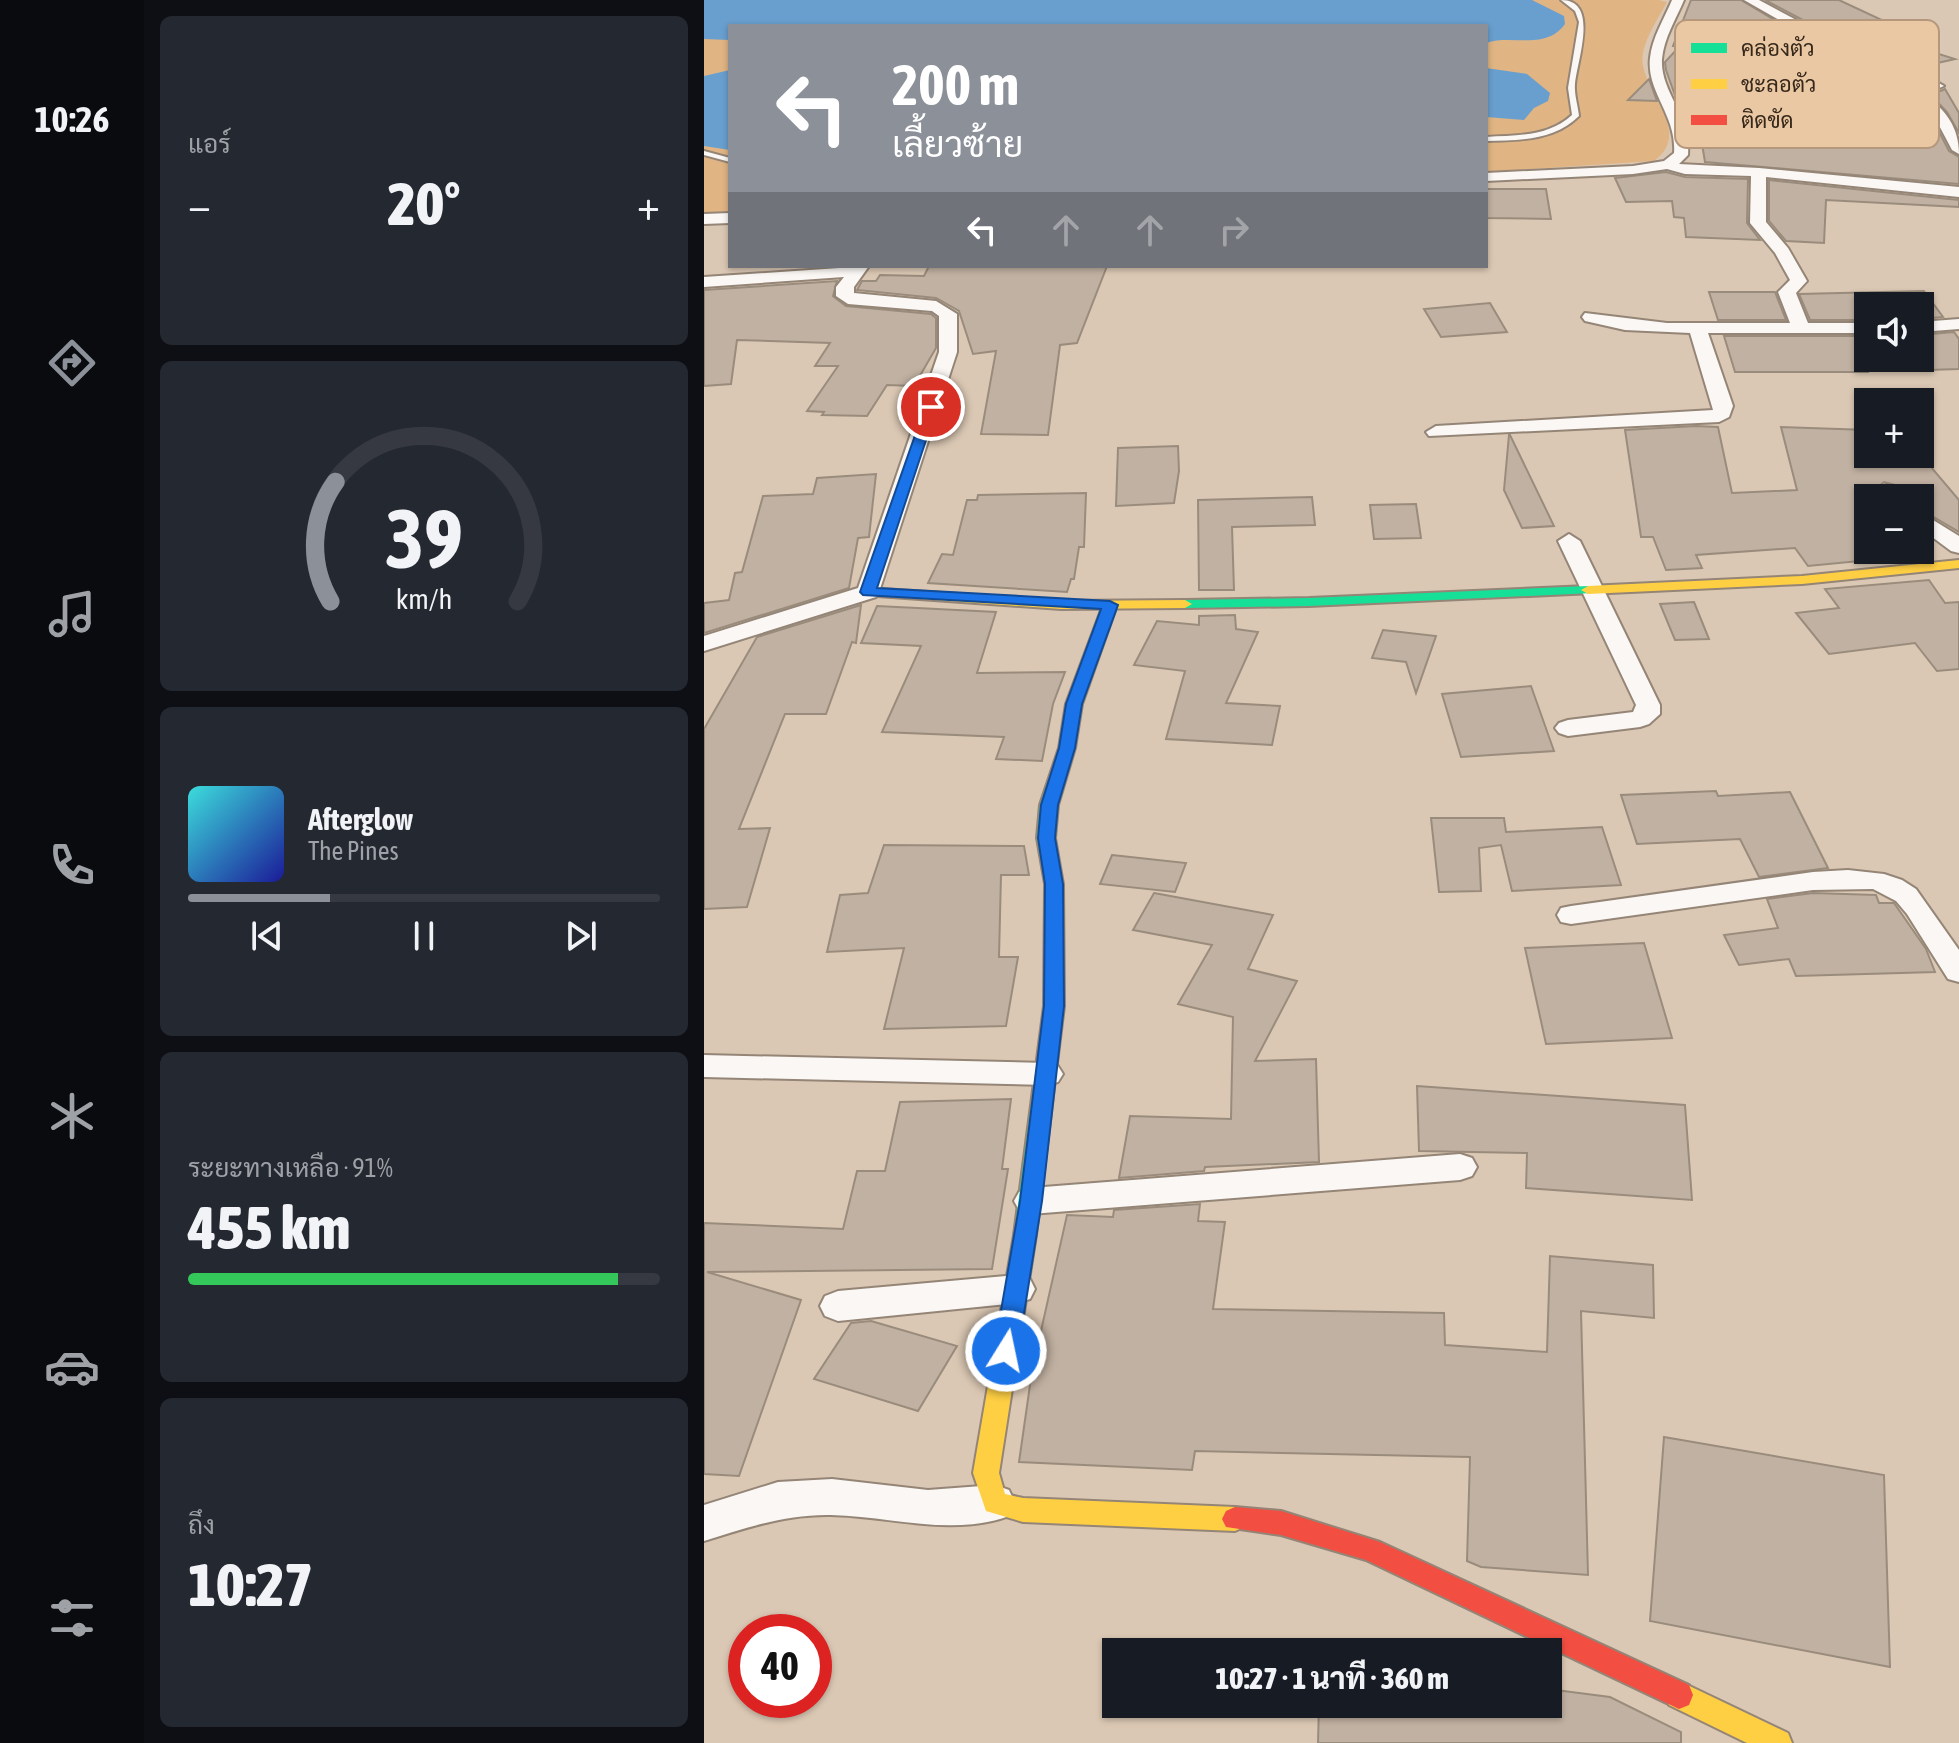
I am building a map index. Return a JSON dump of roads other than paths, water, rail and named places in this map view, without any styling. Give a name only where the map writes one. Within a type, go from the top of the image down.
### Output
[{"type":"street","points":[[1675,111],[1663,88],[1656,64],[1678,0]]},
{"type":"street","points":[[1750,0],[1787,20]]},
{"type":"street","points":[[1939,112],[1959,150]]},
{"type":"street","points":[[1668,165],[1681,155],[1682,148]]},
{"type":"street","points":[[1488,177],[1668,165],[1685,170],[1759,172],[1959,192]]},
{"type":"street","points":[[1759,172],[1758,223],[1782,251],[1799,281],[1787,292],[1801,328]]},
{"type":"street","points":[[704,219],[728,218]]},
{"type":"street","points":[[704,282],[859,268]]},
{"type":"street","points":[[859,268],[845,287],[845,296],[854,300],[936,306],[948,314],[948,352],[868,592]]},
{"type":"street","points":[[1591,317],[1625,325],[1854,328]]},
{"type":"street","points":[[1934,326],[1959,324]]},
{"type":"street","points":[[1436,432],[1712,418],[1722,413],[1723,406],[1697,328]]},
{"type":"street","points":[[1934,528],[1959,546]]},
{"type":"street","points":[[1568,728],[1640,719],[1647,714],[1645,695],[1590,590],[1569,541]]},
{"type":"street","points":[[704,644],[868,592],[1110,605],[1309,602],[1802,580],[1959,564]]},
{"type":"street","points":[[995,1503],[986,1473],[1031,1201],[1047,1074],[1055,958],[1054,884],[1046,838],[1049,805],[1067,748],[1074,704],[1110,605]]},
{"type":"street","points":[[1571,915],[1813,881],[1853,877],[1882,880],[1906,892],[1920,908],[1959,972]]},
{"type":"street","points":[[704,1066],[1047,1074]]},
{"type":"street","points":[[1031,1201],[1460,1167]]},
{"type":"street","points":[[838,1306],[1017,1289]]},
{"type":"street","points":[[704,1523],[778,1500],[832,1497],[928,1508],[995,1503],[1023,1510],[1193,1515],[1281,1523],[1371,1550],[1778,1743]]},
{"type":"lane","points":[[1488,139],[1544,135],[1566,126],[1576,116],[1571,88],[1582,22],[1578,10],[1564,0]]},
{"type":"lane","points":[[704,153],[728,159]]},
{"type":"water","points":[[704,0],[1532,0],[1564,16],[1565,24],[1557,32],[1538,40],[1488,43],[1488,24],[728,24],[728,40],[704,39]]},
{"type":"water","points":[[1488,68],[1527,74],[1550,93],[1548,101],[1534,108],[1524,120],[1488,117]]},
{"type":"water","points":[[728,70],[728,150],[704,146],[704,76]]}]
